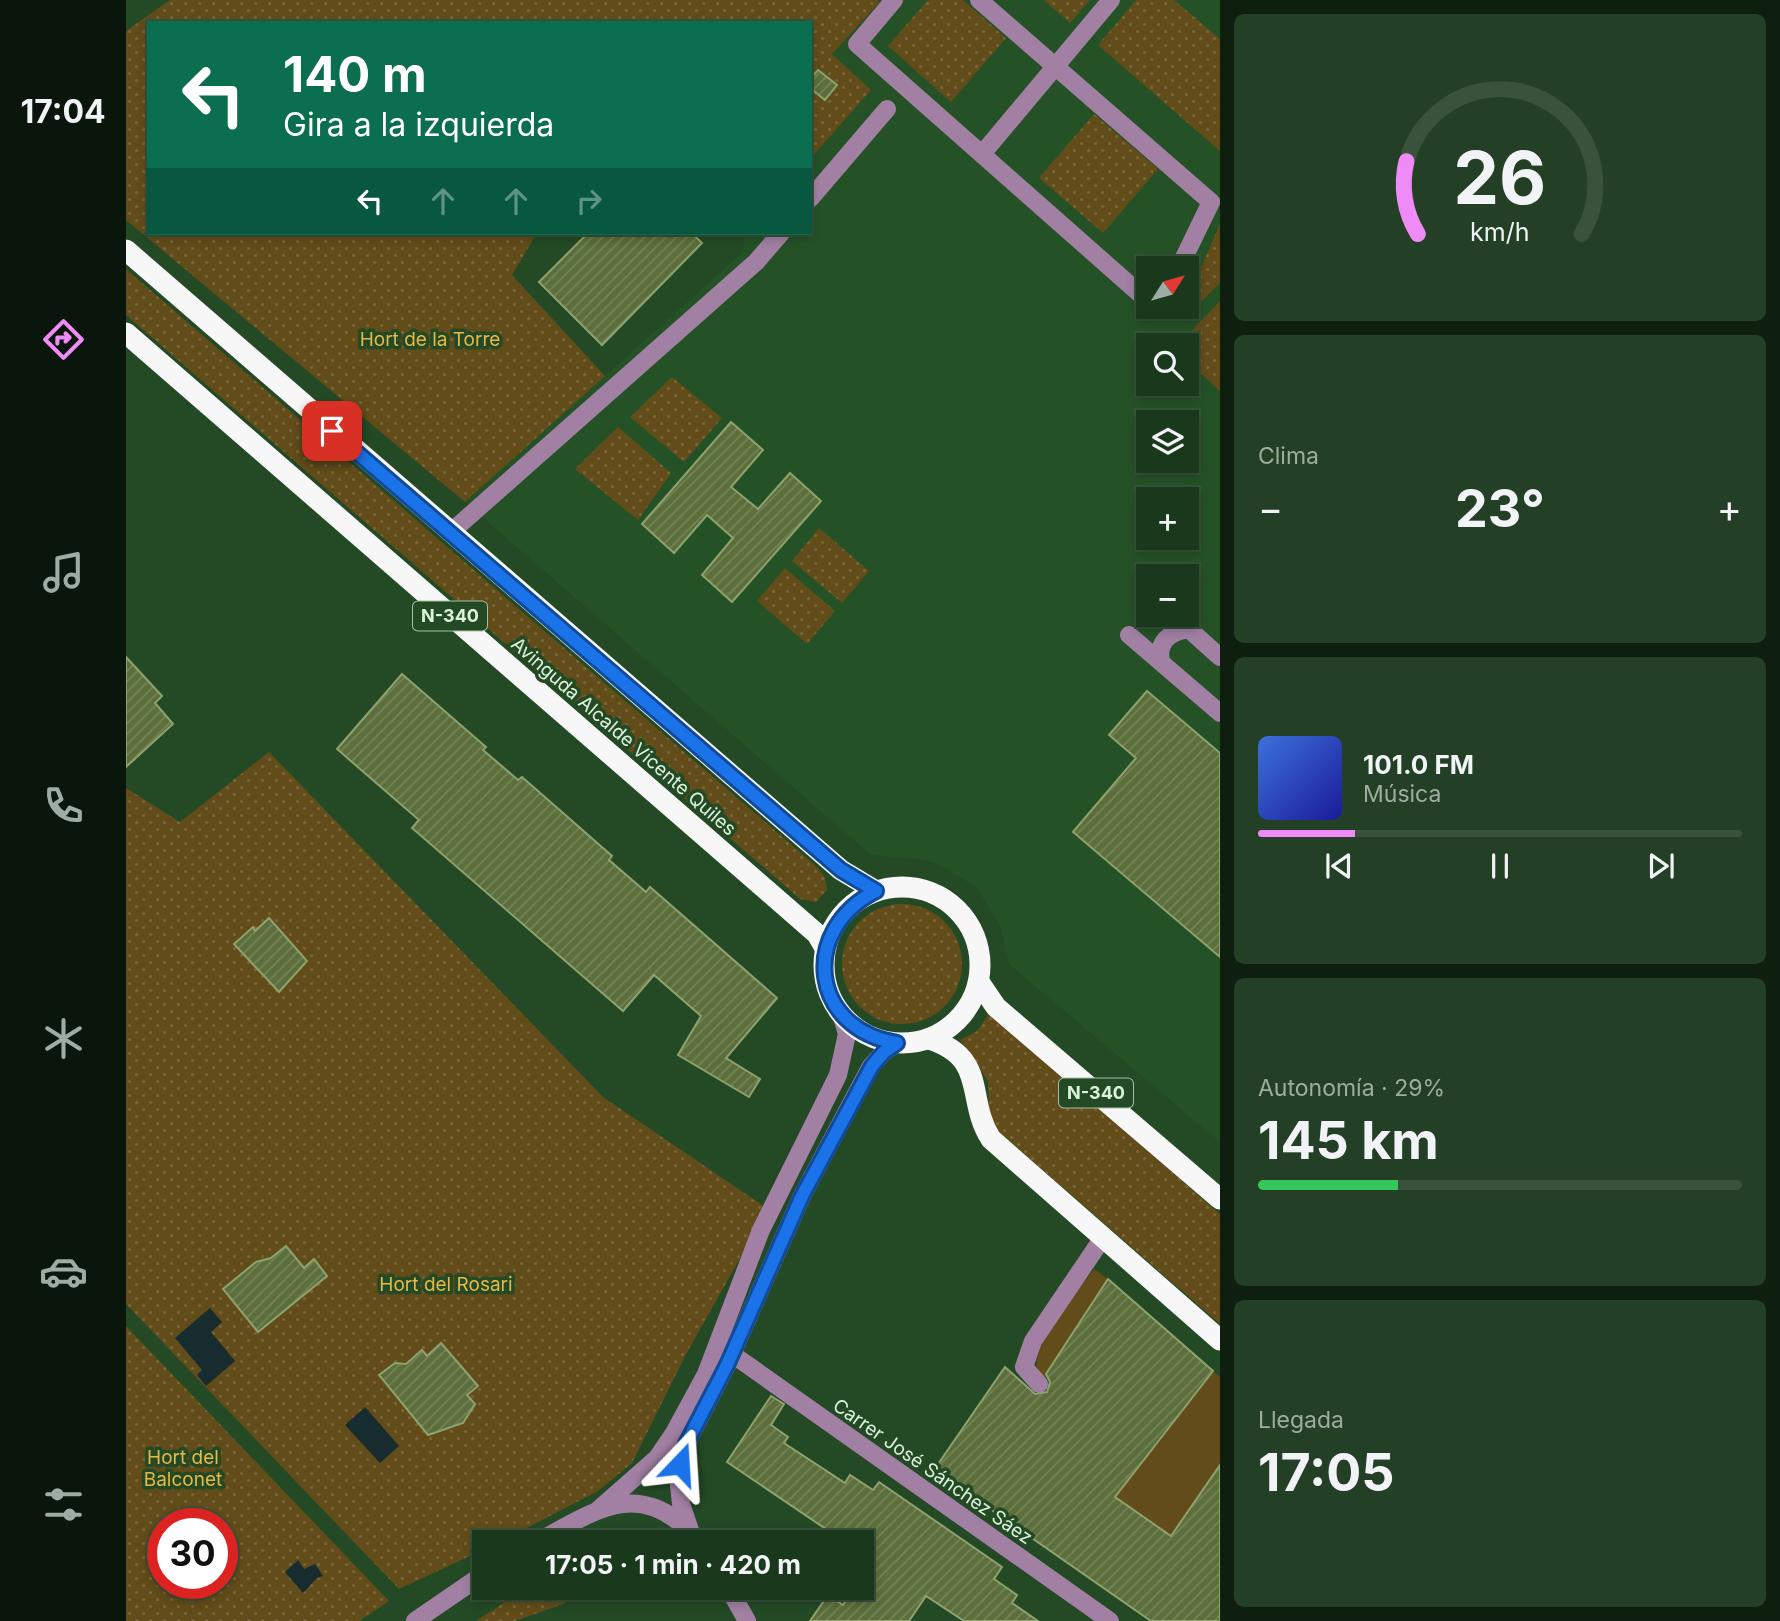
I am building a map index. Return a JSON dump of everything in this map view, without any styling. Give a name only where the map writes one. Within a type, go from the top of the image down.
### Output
[{"type":"highway","name":"N-340","points":[[126,250],[450,533]]},
{"type":"highway","name":"Avinguda Alcalde Vicente Quiles","points":[[126,333],[817,934],[825,948]]},
{"type":"highway","name":"Avinguda Alcalde Vicente Quiles","points":[[450,533],[841,870],[876,891]]},
{"type":"highway","points":[[896,887],[916,888],[936,895],[954,906],[967,922],[976,940],[980,961],[979,982],[961,1017],[946,1030],[929,1039],[897,1043],[866,1035],[841,1014],[829,994],[824,971],[825,948],[832,929],[843,913],[858,900],[876,891],[896,887]]},
{"type":"highway","name":"N-340","points":[[979,982],[996,1007],[1220,1199]]},
{"type":"highway","points":[[929,1039],[944,1044],[970,1072],[976,1084],[980,1119],[991,1139],[1220,1340]]},
{"type":"street","points":[[894,0],[857,44],[1136,291]]},
{"type":"street","points":[[979,0],[1211,202]]},
{"type":"street","points":[[982,154],[1111,0]]},
{"type":"street","points":[[812,197],[887,108]]},
{"type":"street","points":[[1185,256],[1220,185]]},
{"type":"street","points":[[450,533],[756,262],[779,235]]},
{"type":"street","points":[[1186,627],[1220,657]]},
{"type":"street","points":[[1161,662],[1160,648],[1164,639],[1188,629]]},
{"type":"street","points":[[1129,635],[1220,713]]},
{"type":"street","points":[[559,1530],[598,1509],[656,1458],[674,1433],[706,1374],[761,1230],[838,1075],[846,1034],[841,1014]]},
{"type":"street","points":[[691,1530],[681,1504],[680,1464],[686,1444],[732,1354],[802,1196],[872,1066],[884,1052],[897,1043]]},
{"type":"street","points":[[1039,1384],[1024,1367],[1026,1357],[1033,1341],[1102,1239]]},
{"type":"street","name":"Carrer José Sánchez Sáez","points":[[732,1354],[1110,1621]]},
{"type":"street","points":[[598,1509],[630,1502],[653,1505],[673,1515],[687,1530]]},
{"type":"street","points":[[415,1621],[472,1582]]},
{"type":"street","points":[[736,1600],[747,1621]]},
{"type":"shaded area","points":[[878,0],[1220,0],[1220,1142],[1009,964],[1000,925],[976,887],[942,866],[924,860],[871,855],[465,502],[743,252],[745,235],[812,235],[812,157],[870,90],[832,54],[879,3]]},
{"type":"green space","name":"Hort de la Torre","points":[[170,0],[878,0],[879,3],[832,54],[871,90],[812,157],[812,21],[147,21],[147,235],[536,235],[512,275],[605,376],[465,502],[126,220],[126,31]]},
{"type":"green space","points":[[928,0],[963,0],[1006,38],[951,102],[888,46]]},
{"type":"green space","points":[[1044,0],[1090,0],[1070,23]]},
{"type":"green space","points":[[1136,0],[1174,0],[1220,39],[1220,151],[1098,45]]},
{"type":"green space","points":[[1094,114],[1158,169],[1103,233],[1039,178]]},
{"type":"green space","points":[[1220,224],[1220,283],[1199,304],[1199,272]]},
{"type":"green space","points":[[126,269],[816,866],[825,877],[827,890],[816,902],[800,899],[126,315]]},
{"type":"green space","points":[[1220,301],[1220,391],[1199,372],[1199,333],[1189,333]]},
{"type":"green space","points":[[672,377],[722,418],[684,462],[630,417]]},
{"type":"green space","points":[[618,427],[671,473],[638,520],[575,469]]},
{"type":"green space","points":[[819,528],[869,571],[842,603],[792,561]]},
{"type":"green space","points":[[785,568],[835,611],[807,644],[757,601]]},
{"type":"green space","name":"Hort del Rosari","points":[[269,752],[603,1097],[768,1209],[686,1354],[632,1463],[598,1491],[523,1530],[472,1530],[472,1555],[399,1589],[126,1304],[126,788],[180,822]]},
{"type":"green space","points":[[902,904],[925,909],[944,922],[957,941],[962,964],[957,987],[944,1006],[925,1019],[902,1024],[879,1019],[860,1006],[847,987],[842,964],[847,941],[860,922],[879,909]]},
{"type":"green space","points":[[990,1013],[1220,1214],[1220,1324],[998,1131],[989,1112],[988,1081],[960,1040],[977,1031]]},
{"type":"green space","points":[[1094,1269],[1108,1279],[1044,1378],[1037,1369],[1038,1356],[1044,1341],[1053,1324]]},
{"type":"green space","name":"Hort del Balconet","points":[[126,1326],[389,1601],[359,1621],[126,1621]]},
{"type":"green space","points":[[1213,1371],[1220,1377],[1220,1465],[1171,1536],[1115,1497]]},
{"type":"green space","points":[[508,1600],[564,1600],[566,1603],[515,1621],[476,1621]]},
{"type":"water","points":[[210,1308],[222,1322],[211,1332],[235,1361],[206,1386],[197,1375],[202,1370],[175,1338]]},
{"type":"water","points":[[365,1407],[399,1446],[380,1463],[345,1425]]},
{"type":"water","points":[[298,1560],[304,1569],[315,1564],[323,1576],[317,1578],[303,1593],[285,1572]]},
{"type":"building","points":[[818,70],[837,85],[825,100],[812,90],[812,77]]},
{"type":"building","points":[[586,235],[694,235],[702,243],[602,345],[539,282]]},
{"type":"building","points":[[731,422],[763,450],[731,487],[758,509],[790,473],[821,501],[732,602],[702,575],[733,538],[707,515],[674,553],[642,524]]},
{"type":"building","points":[[126,657],[162,696],[155,703],[173,724],[126,767]]},
{"type":"building","points":[[402,674],[486,747],[483,750],[518,780],[522,777],[612,856],[609,860],[646,892],[650,887],[777,998],[726,1058],[760,1079],[749,1097],[678,1055],[701,1016],[654,975],[623,1011],[412,828],[419,820],[337,749]]},
{"type":"building","points":[[1147,691],[1220,753],[1220,957],[1073,832],[1136,758],[1109,735]]},
{"type":"building","points":[[269,918],[307,961],[279,992],[234,944],[253,927],[255,931]]},
{"type":"building","points":[[286,1246],[304,1268],[314,1259],[327,1276],[258,1332],[223,1289],[256,1262],[271,1258]]},
{"type":"building","points":[[1108,1279],[1213,1371],[1115,1497],[1171,1536],[1220,1465],[1220,1621],[1151,1621],[934,1470],[1005,1367],[1035,1394],[1047,1392],[1050,1382],[1046,1374]]},
{"type":"building","points":[[441,1343],[478,1386],[467,1395],[475,1404],[463,1423],[428,1435],[379,1375],[395,1363],[406,1364],[422,1350],[427,1356]]},
{"type":"building","points":[[771,1396],[784,1404],[771,1425],[788,1437],[784,1443],[845,1483],[850,1475],[873,1490],[879,1482],[1002,1567],[994,1579],[1017,1595],[1012,1603],[1038,1621],[964,1621],[926,1596],[909,1621],[810,1621],[825,1600],[836,1600],[843,1605],[846,1600],[874,1600],[874,1530],[827,1530],[727,1462]]},
{"type":"route","points":[[332,431],[841,870],[876,891],[858,900],[843,913],[832,929],[825,948],[824,971],[829,994],[841,1014],[853,1026],[881,1041],[897,1043],[884,1052],[872,1066],[802,1196],[727,1365],[686,1444],[680,1464]]}]
